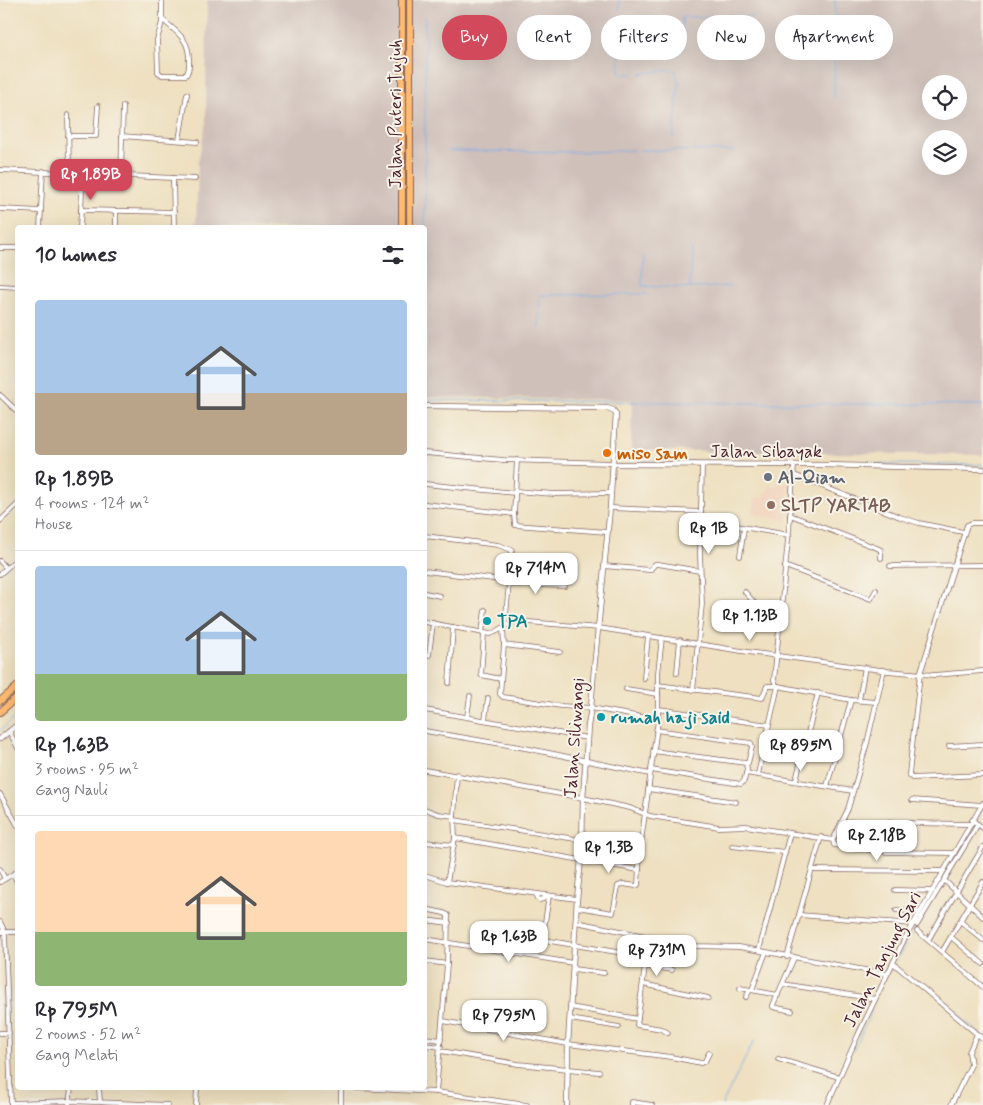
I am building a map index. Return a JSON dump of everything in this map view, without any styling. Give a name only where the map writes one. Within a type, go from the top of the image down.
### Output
[{"type":"highway","name":"Jalan Puteri Tujuh","points":[[402,0],[406,207],[409,225]]},
{"type":"highway","name":"Jalan Puteri Tujuh","points":[[403,225],[406,207],[410,0]]},
{"type":"highway","points":[[0,701],[15,688]]},
{"type":"highway","points":[[0,712],[15,699]]},
{"type":"street","points":[[162,0],[162,19],[157,40],[158,74],[186,75],[188,72],[189,48],[183,38],[162,19]]},
{"type":"street","points":[[179,140],[187,94]]},
{"type":"street","points":[[68,136],[96,136],[98,106]]},
{"type":"street","points":[[122,175],[123,106]]},
{"type":"street","points":[[68,116],[69,172]]},
{"type":"street","points":[[122,136],[197,142]]},
{"type":"street","points":[[0,170],[195,178]]},
{"type":"street","points":[[40,225],[43,171]]},
{"type":"street","points":[[80,225],[83,173]]},
{"type":"street","points":[[172,178],[174,225]]},
{"type":"street","points":[[0,209],[40,211]]},
{"type":"street","points":[[81,210],[174,212]]},
{"type":"street","points":[[116,211],[116,225]]},
{"type":"street","points":[[0,248],[15,248]]},
{"type":"street","points":[[0,286],[15,287]]},
{"type":"street","points":[[0,395],[15,408]]},
{"type":"street","points":[[427,406],[611,409],[615,412],[616,417],[613,464],[517,460],[427,453]]},
{"type":"street","points":[[517,460],[514,514],[514,524],[516,526],[607,532]]},
{"type":"street","name":"Jalan Sibayak","points":[[613,464],[983,469]]},
{"type":"street","name":"Jalan Siliwangi","points":[[567,1105],[570,1007],[577,899],[582,860],[583,798],[587,738],[599,628],[613,464]]},
{"type":"street","points":[[693,690],[702,604],[700,571],[702,465]]},
{"type":"street","points":[[778,686],[774,683],[794,466]]},
{"type":"street","points":[[794,475],[900,517],[963,532]]},
{"type":"street","points":[[427,484],[554,494],[611,493]]},
{"type":"street","points":[[427,504],[514,514]]},
{"type":"street","points":[[0,521],[15,507]]},
{"type":"street","points":[[610,508],[701,512]]},
{"type":"street","points":[[790,515],[877,548],[881,550],[882,558]]},
{"type":"street","points":[[701,520],[789,535]]},
{"type":"street","points":[[983,523],[969,523],[963,532],[920,674],[910,777],[983,775]]},
{"type":"street","points":[[740,556],[744,528]]},
{"type":"street","points":[[427,536],[484,543],[511,549],[510,583],[504,626],[500,694],[504,698],[591,708],[658,720]]},
{"type":"street","points":[[0,574],[15,560]]},
{"type":"street","points":[[0,561],[6,568]]},
{"type":"street","points":[[604,566],[650,570],[655,564],[658,564],[700,571]]},
{"type":"street","points":[[890,566],[983,565]]},
{"type":"street","points":[[785,566],[871,599],[876,590]]},
{"type":"street","points":[[427,571],[510,583],[565,586]]},
{"type":"street","points":[[745,592],[758,607],[781,610]]},
{"type":"street","points":[[427,593],[440,596]]},
{"type":"street","points":[[485,610],[481,675],[501,679]]},
{"type":"street","points":[[427,622],[483,633],[496,633],[504,626],[517,621],[599,628],[884,670],[934,675],[983,671]]},
{"type":"street","points":[[429,655],[432,623]]},
{"type":"street","points":[[449,683],[453,627]]},
{"type":"street","points":[[644,678],[648,636]]},
{"type":"street","points":[[577,907],[613,914],[618,886],[622,884],[638,886],[640,849],[658,720],[657,685],[662,638]]},
{"type":"street","points":[[677,673],[680,640]]},
{"type":"street","points":[[504,646],[560,652]]},
{"type":"street","points":[[860,700],[865,667]]},
{"type":"street","points":[[884,670],[867,744],[848,809],[833,840],[834,845],[862,849],[953,853]]},
{"type":"street","points":[[657,685],[762,698],[766,686],[778,686],[851,700],[876,702]]},
{"type":"street","points":[[758,774],[778,686]]},
{"type":"street","points":[[626,689],[658,694]]},
{"type":"street","points":[[796,780],[818,693]]},
{"type":"street","points":[[467,717],[470,696]]},
{"type":"street","points":[[486,720],[488,698]]},
{"type":"street","points":[[827,786],[851,700]]},
{"type":"street","points":[[658,709],[769,725]]},
{"type":"street","points":[[427,710],[587,738]]},
{"type":"street","points":[[0,739],[15,727]]},
{"type":"street","points":[[427,731],[651,772],[738,784],[744,782],[751,743],[656,730]]},
{"type":"street","points":[[9,732],[15,743]]},
{"type":"street","points":[[949,746],[983,744]]},
{"type":"street","points":[[653,751],[746,763]]},
{"type":"street","points":[[427,770],[457,774],[583,798],[630,808],[650,816],[719,827],[746,826],[833,840]]},
{"type":"street","points":[[746,773],[853,791]]},
{"type":"street","points":[[447,882],[455,838],[454,818],[457,774]]},
{"type":"street","points":[[648,789],[736,802]]},
{"type":"street","points":[[0,794],[15,821]]},
{"type":"street","points":[[912,800],[983,804]]},
{"type":"street","name":"Jalan Tanjung Sari","points":[[827,1105],[887,974],[942,878],[943,871],[953,853],[974,822],[983,804]]},
{"type":"street","points":[[427,810],[454,818],[582,840]]},
{"type":"street","points":[[842,822],[974,822],[983,828]]},
{"type":"street","points":[[896,910],[921,914],[974,822]]},
{"type":"street","points":[[759,950],[790,832]]},
{"type":"street","points":[[787,957],[821,837]]},
{"type":"street","points":[[455,838],[639,870]]},
{"type":"street","points":[[427,842],[454,845]]},
{"type":"street","points":[[613,845],[640,849]]},
{"type":"street","points":[[732,846],[785,852]]},
{"type":"street","points":[[928,940],[983,847]]},
{"type":"street","points":[[0,869],[5,879]]},
{"type":"street","points":[[812,870],[943,871]]},
{"type":"street","points":[[0,882],[13,874],[15,878]]},
{"type":"street","points":[[427,876],[447,882],[577,899]]},
{"type":"street","points":[[942,878],[969,906],[983,917]]},
{"type":"street","points":[[942,952],[983,882]]},
{"type":"street","points":[[895,890],[933,891]]},
{"type":"street","points":[[548,895],[544,940],[641,958],[645,966],[638,1026],[662,1029],[668,1033]]},
{"type":"street","points":[[427,909],[448,915],[447,964],[436,1092]]},
{"type":"street","points":[[799,915],[915,925]]},
{"type":"street","points":[[427,920],[448,923]]},
{"type":"street","points":[[960,921],[983,940]]},
{"type":"street","points":[[0,922],[5,932],[11,1104],[98,1103],[168,1105]]},
{"type":"street","points":[[576,922],[695,946],[739,947],[887,974]]},
{"type":"street","points":[[917,931],[982,985]]},
{"type":"street","points":[[0,932],[15,932]]},
{"type":"street","points":[[951,937],[983,964]]},
{"type":"street","points":[[427,939],[604,973]]},
{"type":"street","points":[[746,997],[751,990],[766,952]]},
{"type":"street","points":[[792,1012],[773,1007],[794,958]]},
{"type":"street","points":[[427,961],[447,964]]},
{"type":"street","points":[[894,964],[983,1039]]},
{"type":"street","points":[[645,966],[672,970]]},
{"type":"street","points":[[643,984],[708,998]]},
{"type":"street","points":[[783,984],[875,999]]},
{"type":"street","points":[[740,988],[778,995]]},
{"type":"street","points":[[570,1007],[638,1019]]},
{"type":"street","points":[[570,1020],[619,1027]]},
{"type":"street","points":[[443,1021],[568,1044],[671,1057],[701,1063],[705,1061],[709,1053]]},
{"type":"street","points":[[0,1033],[9,1033]]},
{"type":"street","points":[[951,1105],[971,1065],[969,1052],[977,1034]]},
{"type":"street","points":[[427,1038],[441,1040]]},
{"type":"street","points":[[427,1046],[518,1064],[599,1072]]},
{"type":"street","points":[[778,1059],[839,1077]]},
{"type":"street","points":[[69,1103],[71,1090]]},
{"type":"street","points":[[98,1103],[99,1090]]},
{"type":"street","points":[[196,1105],[197,1090]]},
{"type":"street","points":[[341,1090],[342,1105]]},
{"type":"street","points":[[396,1090],[436,1092],[527,1105]]},
{"type":"street","points":[[632,1105],[632,1102],[652,1105]]},
{"type":"shaded area","points":[[207,0],[983,0],[983,455],[631,450],[632,400],[427,397],[427,225],[196,225],[198,162],[206,123]]},
{"type":"shaded area","name":"SLTP YARTAB","points":[[777,482],[789,484],[787,521],[753,513],[755,497],[763,497],[769,485],[776,486]]},
{"type":"waterway","points":[[619,0],[619,9]]},
{"type":"waterway","points":[[834,97],[835,0]]},
{"type":"waterway","points":[[425,16],[425,225]]},
{"type":"waterway","points":[[687,17],[697,17]]},
{"type":"waterway","points":[[620,60],[620,74],[633,74]]},
{"type":"waterway","points":[[640,74],[673,69],[676,71],[679,84],[673,138]]},
{"type":"waterway","points":[[449,151],[591,152],[634,150]]},
{"type":"waterway","points":[[640,150],[734,151]]},
{"type":"waterway","points":[[691,248],[690,288],[731,286]]},
{"type":"waterway","points":[[643,252],[642,286],[690,288]]},
{"type":"waterway","points":[[539,328],[540,295],[647,294]]},
{"type":"waterway","points":[[427,400],[983,405]]},
{"type":"waterway","points":[[638,461],[757,462]]},
{"type":"waterway","points":[[866,464],[983,465]]},
{"type":"waterway","points":[[0,731],[15,718]]},
{"type":"waterway","points":[[976,821],[983,808]]},
{"type":"waterway","points":[[946,873],[974,824]]},
{"type":"waterway","points":[[896,962],[916,926]]},
{"type":"waterway","points":[[854,1050],[872,1010]]},
{"type":"waterway","points":[[959,1016],[983,1036]]},
{"type":"waterway","points":[[722,1105],[754,1041]]},
{"type":"place","name":"miso sam","points":[[607,453]]},
{"type":"place","name":"Al-Qiam","points":[[768,477]]},
{"type":"place","name":"SLTP YARTAB","points":[[771,505]]},
{"type":"place","name":"TPA","points":[[487,621]]},
{"type":"place","name":"rumah haji said","points":[[601,717]]}]
